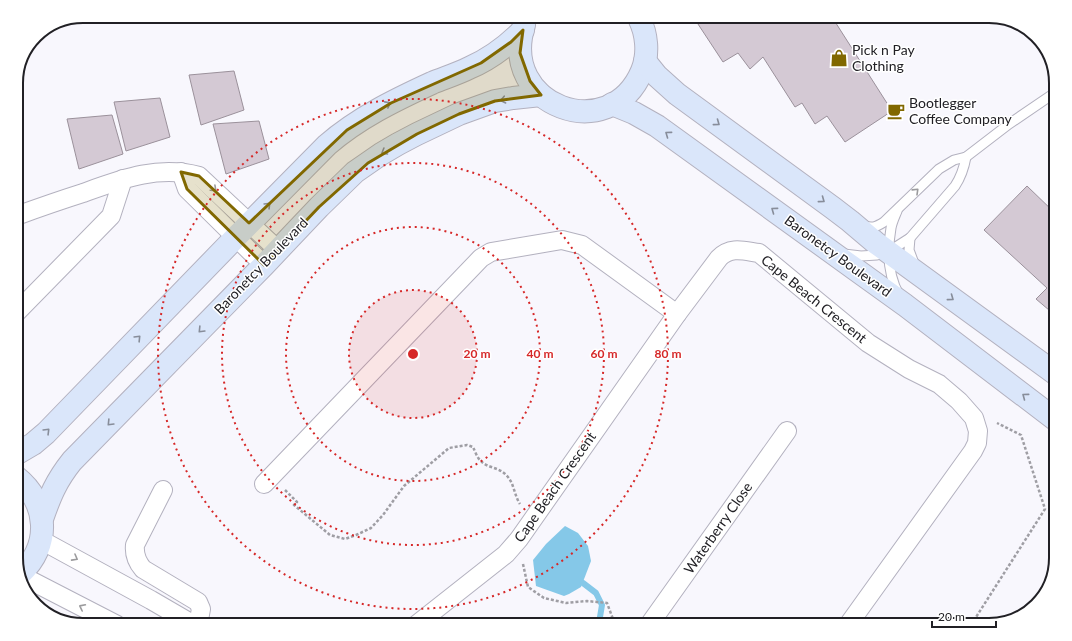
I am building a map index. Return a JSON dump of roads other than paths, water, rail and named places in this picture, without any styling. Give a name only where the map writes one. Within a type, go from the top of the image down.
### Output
[{"type":"street","points":[[525,24],[520,47],[523,65],[530,81],[541,95],[552,103],[572,110],[585,111],[599,109],[612,104],[624,97],[633,87],[640,75],[645,61],[646,39],[641,23]]},
{"type":"street","points":[[23,450],[46,433],[242,230],[327,145],[360,120],[391,102],[485,60],[511,42],[525,24]]},
{"type":"street","points":[[645,61],[657,76],[677,94],[850,221],[888,252],[1049,369]]},
{"type":"street","name":"Baronetcy Boulevard","points":[[24,571],[32,562],[37,551],[41,529],[52,491],[64,470],[345,181],[368,163],[387,151],[417,134],[453,117],[495,102],[513,98],[541,95]]},
{"type":"street","name":"Baronetcy Boulevard","points":[[612,104],[634,113],[657,126],[905,305],[1049,415]]},
{"type":"street","points":[[23,214],[123,179],[154,172],[181,172],[187,189],[242,230],[271,257]]},
{"type":"street","points":[[23,306],[111,216],[123,179]]},
{"type":"street","points":[[264,484],[481,258],[491,252],[562,240],[582,245],[677,314]]},
{"type":"street","name":"Cape Beach Crescent","points":[[425,618],[506,554],[519,539],[677,314],[719,258],[724,253],[732,250],[759,253],[868,344],[938,384],[959,401],[974,418],[978,431],[977,443],[973,451],[853,618]]},
{"type":"street","name":"Waterberry Close","points":[[654,618],[787,431]]},
{"type":"street","points":[[23,482],[32,493],[37,503],[41,529],[151,600],[182,618]]},
{"type":"street","points":[[163,490],[135,545],[134,551],[139,565],[143,569],[198,602],[201,609],[199,618]]},
{"type":"street","points":[[26,578],[103,618]]},
{"type":"lane","points":[[850,221],[868,227],[876,227],[884,222],[939,169],[954,160],[966,157],[1009,124],[1049,97]]},
{"type":"lane","points":[[828,249],[861,256],[877,255],[888,252],[910,238],[955,186],[965,167],[966,157]]},
{"type":"lane","points":[[897,210],[891,228],[888,252],[890,272],[905,305]]},
{"type":"lane","points":[[910,238],[909,250],[920,275]]},
{"type":"water","points":[[565,526],[578,533],[588,546],[591,561],[581,587],[564,596],[536,586],[533,560],[546,544]]},
{"type":"waterway","points":[[583,583],[596,593],[602,605],[600,618]]},
{"type":"place","name":"Pick n Pay Clothing","points":[[839,58]]},
{"type":"place","name":"Bootlegger Coffee Company","points":[[896,111]]}]
